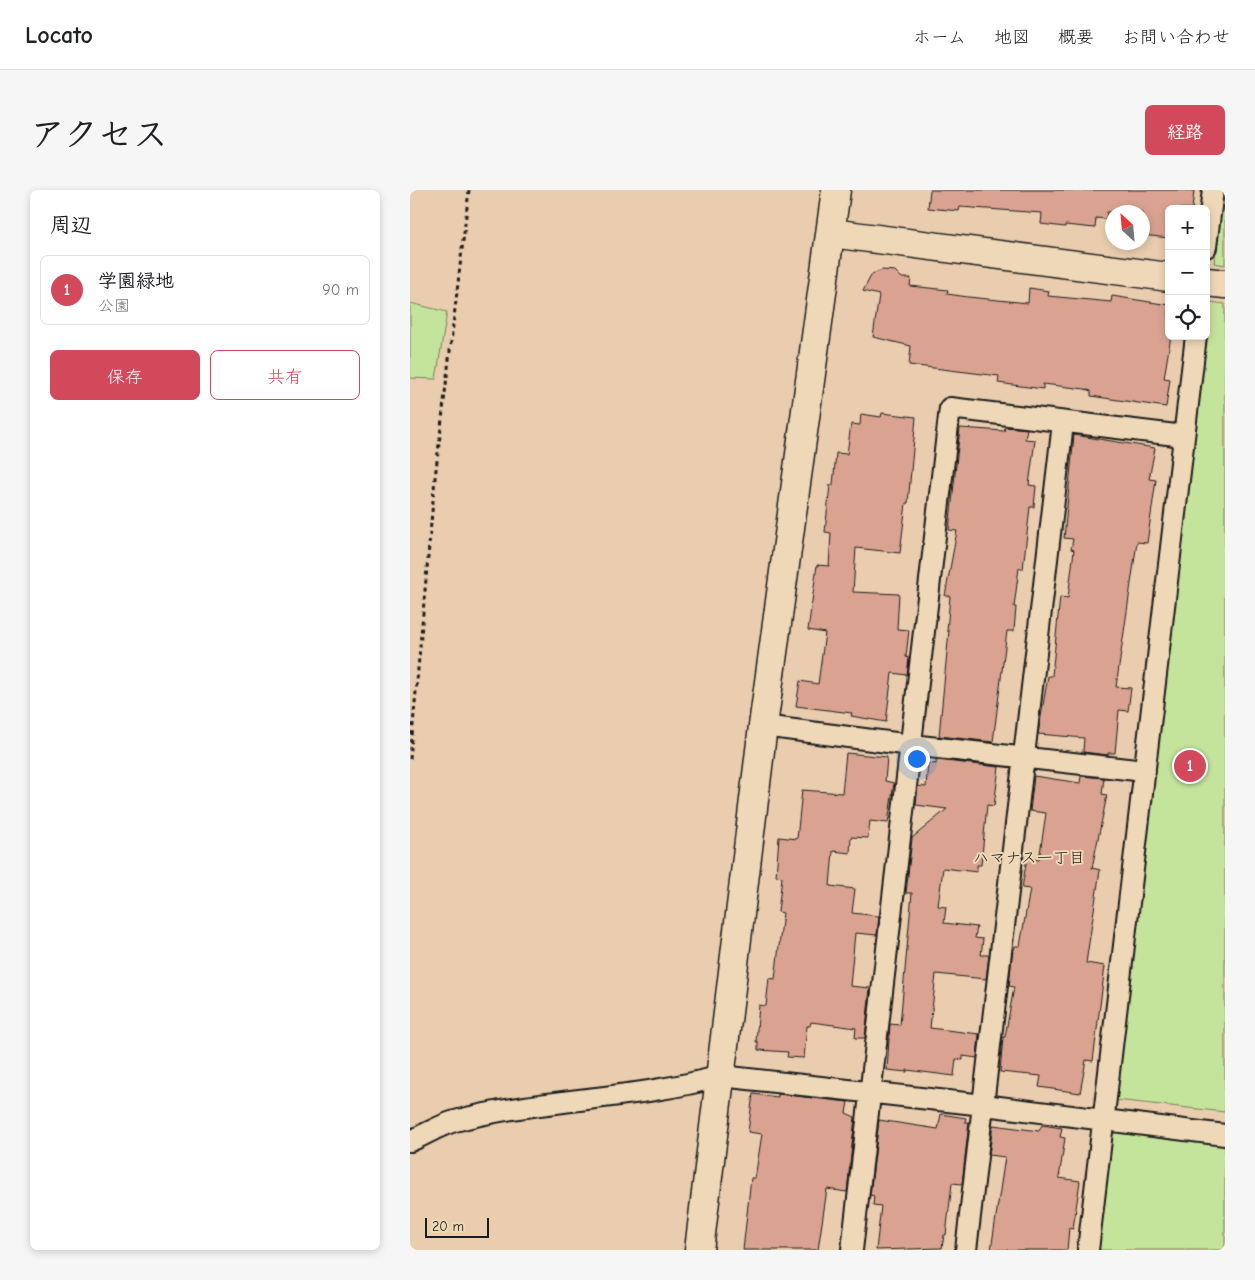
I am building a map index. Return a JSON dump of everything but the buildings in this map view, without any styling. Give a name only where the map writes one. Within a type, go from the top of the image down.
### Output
[{"type":"street","points":[[699,1250],[763,726],[836,190]]},
{"type":"street","points":[[1210,214],[1213,190]]},
{"type":"street","points":[[831,234],[1165,276]]},
{"type":"street","points":[[1210,282],[1225,284]]},
{"type":"street","points":[[1088,1250],[1105,1120],[1196,340]]},
{"type":"street","points":[[852,1250],[950,408],[1184,436]]},
{"type":"street","points":[[966,1250],[1063,423]]},
{"type":"street","points":[[763,726],[1025,759],[1144,771]]},
{"type":"street","points":[[410,1141],[454,1122],[519,1108],[693,1084],[721,1076],[984,1105],[1225,1136]]},
{"type":"path","points":[[410,759],[436,478],[469,190]]},
{"type":"green space","points":[[1225,190],[1225,265],[1214,263]]},
{"type":"green space","points":[[1210,302],[1225,304],[1225,1112],[1116,1100],[1206,340],[1210,340]]},
{"type":"green space","points":[[410,303],[447,312],[436,379],[410,378]]},
{"type":"green space","points":[[1112,1130],[1225,1143],[1225,1250],[1098,1250]]},
{"type":"place","name":"学園緑地","points":[[1190,766]]},
{"type":"district","name":"ハマナス一丁目","points":[[1029,858]]}]
